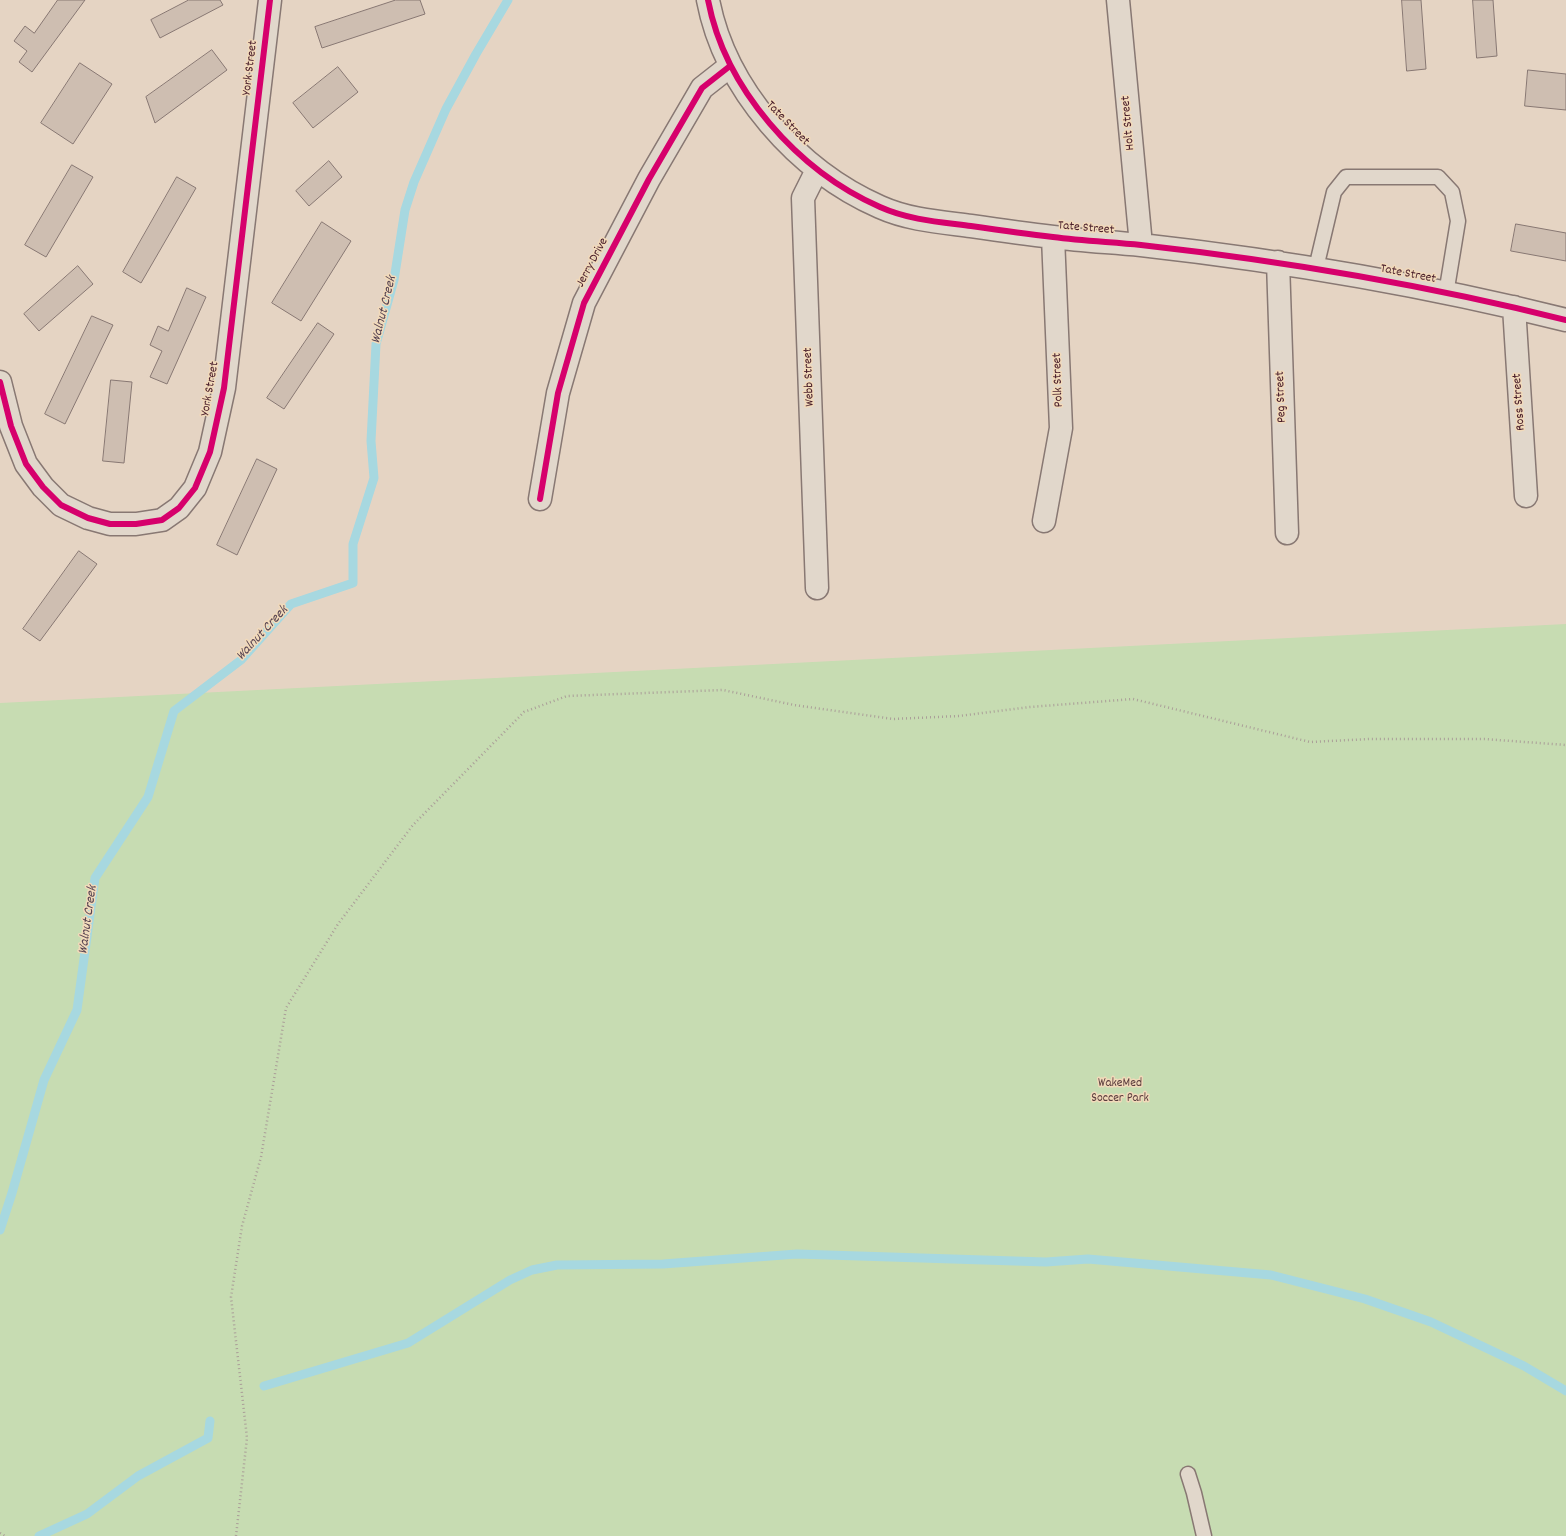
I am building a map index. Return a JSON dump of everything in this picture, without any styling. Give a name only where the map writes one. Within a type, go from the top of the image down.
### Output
[{"type":"street","name":"York Street","points":[[0,382],[10,426],[26,464],[43,487],[61,505],[88,518],[110,524],[136,524],[162,520],[179,508],[195,488],[210,452],[224,388],[270,0]]},
{"type":"street","name":"Tate Street","points":[[708,0],[710,14],[730,66],[755,107],[782,137],[817,170],[858,196],[880,207],[909,218],[1053,237],[1141,245],[1278,262],[1316,268],[1514,307],[1566,320]]},
{"type":"street","name":"Holt Street","points":[[1118,0],[1141,245]]},
{"type":"street","name":"Jerry Drive","points":[[540,499],[558,394],[584,303],[649,179],[702,88],[730,66]]},
{"type":"street","name":"Webb Street","points":[[817,170],[803,198],[817,588]]},
{"type":"street","name":"Polk Street","points":[[1044,521],[1061,428],[1053,237]]},
{"type":"street","name":"Peg Street","points":[[1278,262],[1287,533]]},
{"type":"street","name":"Ross Street","points":[[1514,307],[1526,496]]},
{"type":"lane","points":[[1316,268],[1334,192],[1346,177],[1438,177],[1452,192],[1458,221],[1446,294]]},
{"type":"lane","points":[[1188,1474],[1204,1536]]},
{"type":"path","points":[[236,1536],[247,1438],[231,1297],[242,1226],[261,1157],[286,1008],[338,924],[413,825],[524,712],[567,696],[723,690],[794,705],[893,719],[959,716],[1030,707],[1133,699],[1310,742],[1370,739],[1484,739],[1566,745]]},
{"type":"path","points":[[0,1533],[5,1536]]},
{"type":"green space","name":"WakeMed Soccer Park","points":[[1566,624],[1566,1536],[0,1536],[0,703]]},
{"type":"building","points":[[58,0],[85,0],[32,72],[19,62],[27,51],[14,41],[25,26],[34,33]]},
{"type":"building","points":[[189,0],[220,0],[223,5],[160,38],[151,20]]},
{"type":"building","points":[[396,0],[420,0],[425,14],[322,48],[315,27]]},
{"type":"building","points":[[1402,0],[1421,0],[1426,69],[1407,71]]},
{"type":"building","points":[[1473,0],[1493,0],[1497,56],[1477,58]]},
{"type":"building","points":[[212,50],[227,70],[155,123],[146,97]]},
{"type":"building","points":[[80,63],[112,84],[73,144],[41,123]]},
{"type":"building","points":[[338,67],[358,92],[313,128],[293,103]]},
{"type":"building","points":[[1528,70],[1566,74],[1566,110],[1525,106]]},
{"type":"building","points":[[329,161],[342,177],[309,206],[296,191]]},
{"type":"building","points":[[72,165],[93,177],[46,257],[25,245]]},
{"type":"building","points":[[177,177],[196,188],[141,283],[123,272]]},
{"type":"building","points":[[322,222],[351,241],[301,321],[272,303]]},
{"type":"building","points":[[1516,224],[1566,233],[1566,261],[1511,251]]},
{"type":"building","points":[[78,266],[93,284],[39,331],[24,314]]},
{"type":"building","points":[[187,288],[206,297],[167,384],[150,377],[162,351],[150,345],[158,326],[168,331]]},
{"type":"building","points":[[92,316],[113,325],[65,424],[45,414]]},
{"type":"building","points":[[318,323],[334,334],[284,409],[267,398]]},
{"type":"building","points":[[111,380],[132,382],[124,463],[103,461]]},
{"type":"building","points":[[257,459],[277,469],[237,555],[217,545]]},
{"type":"building","points":[[79,551],[97,564],[40,641],[23,629]]},
{"type":"waterway","name":"Walnut Creek","points":[[0,1230],[44,1080],[77,1010],[95,878],[148,797],[174,711],[241,660],[291,604],[353,583],[353,544],[374,478],[371,441],[376,344],[394,280],[405,210],[414,182],[446,109],[508,0]]},
{"type":"waterway","points":[[264,1386],[408,1343],[510,1280],[532,1270],[557,1265],[663,1264],[797,1254],[1046,1262],[1088,1259],[1271,1275],[1365,1299],[1431,1322],[1524,1366],[1566,1391]]},
{"type":"waterway","points":[[39,1536],[87,1514],[138,1476],[208,1438],[210,1421]]},
{"type":"cycle path","points":[[0,382],[11,426],[26,464],[43,487],[61,505],[88,518],[110,524],[136,524],[162,520],[179,508],[195,488],[210,452],[224,388],[270,0]]},
{"type":"cycle path","points":[[708,0],[717,33],[731,65],[748,95],[770,123],[794,149],[821,172],[850,191],[880,207],[902,215],[925,220],[1064,238],[1195,251],[1355,275],[1513,307],[1566,320]]},
{"type":"cycle path","points":[[540,499],[558,393],[584,303],[649,179],[702,88],[730,66]]}]
